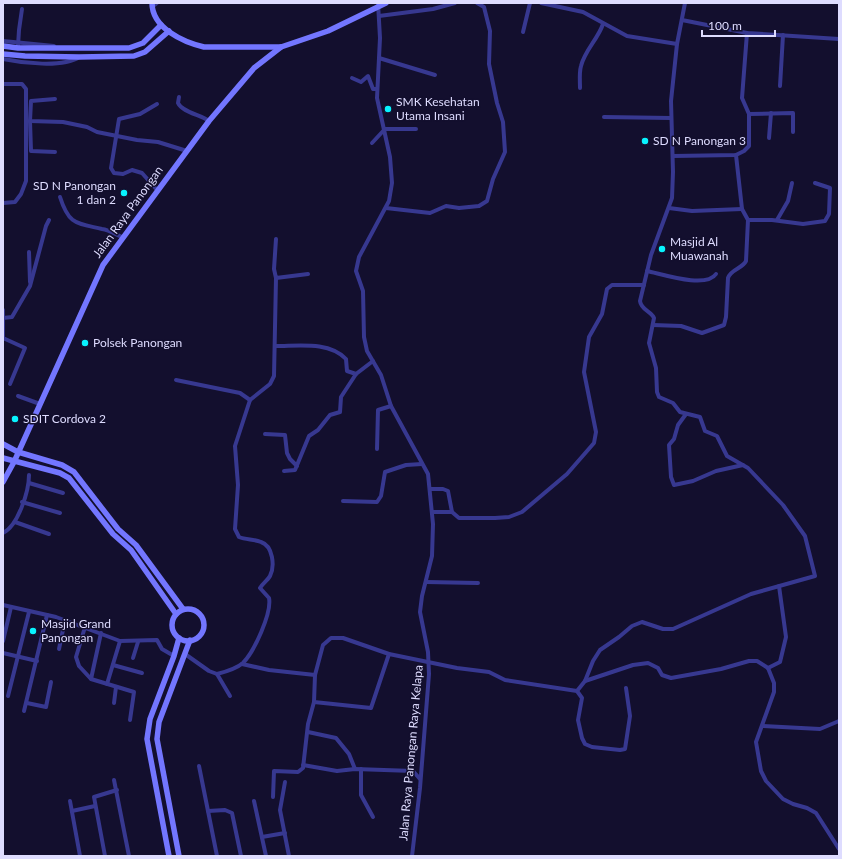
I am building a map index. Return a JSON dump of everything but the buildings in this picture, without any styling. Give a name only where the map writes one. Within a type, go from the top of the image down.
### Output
[{"type":"street","name":"Jalan Raya Panongan","points":[[154,4],[155,18],[161,25],[190,43],[204,47],[280,47],[328,31],[378,5],[386,3]]},
{"type":"street","points":[[379,16],[433,9],[455,3]]},
{"type":"street","points":[[386,208],[430,213],[446,206],[459,208],[479,206],[487,200],[493,179],[504,154],[504,132],[489,64],[489,24],[484,7],[478,3]]},
{"type":"street","points":[[523,32],[530,3]]},
{"type":"street","points":[[541,3],[583,12],[627,36],[677,44]]},
{"type":"street","points":[[577,691],[585,681],[593,661],[600,650],[635,624],[645,622],[663,629],[673,629],[751,594],[815,576],[805,536],[783,505],[744,465],[727,456],[717,436],[705,430],[701,418],[678,410],[673,403],[661,398],[658,395],[656,368],[649,342],[649,333],[653,325],[653,315],[640,304],[647,271],[658,232],[669,208],[673,185],[671,118],[677,44],[685,3]]},
{"type":"street","name":"Jalan Raya Panongan Raya Kelapa","points":[[378,5],[379,58],[377,89],[379,109],[385,129],[392,183],[391,193],[386,208],[370,234],[357,264],[356,271],[363,291],[365,344],[381,375],[391,406],[428,474],[432,512],[432,550],[421,600],[420,619],[427,642],[430,661],[412,856]]},
{"type":"street","points":[[18,46],[22,9]]},
{"type":"street","points":[[682,20],[747,33],[839,39]]},
{"type":"street","points":[[580,88],[581,66],[585,56],[599,36],[603,24]]},
{"type":"street","points":[[3,46],[66,48],[136,46],[154,35],[161,25]]},
{"type":"street","points":[[3,59],[55,60],[79,57],[140,54],[169,31]]},
{"type":"street","points":[[673,156],[736,155],[744,151],[749,146],[749,114],[742,98],[747,33]]},
{"type":"street","points":[[780,86],[783,35]]},
{"type":"street","points":[[3,41],[18,46]]},
{"type":"street","points":[[267,47],[270,55]]},
{"type":"street","name":"Jalan Raya Panongan","points":[[3,482],[14,462],[98,275],[122,236],[209,121],[254,68],[280,47]]},
{"type":"street","points":[[3,54],[26,59]]},
{"type":"street","points":[[379,58],[435,75]]},
{"type":"street","points":[[352,78],[361,82],[369,77],[372,89],[377,89]]},
{"type":"street","points":[[3,84],[22,84],[26,89],[26,181],[21,194],[15,202],[3,203]]},
{"type":"street","points":[[179,98],[178,103],[181,107],[196,116],[202,116],[209,121]]},
{"type":"street","points":[[55,99],[31,101],[30,121],[31,151],[55,152]]},
{"type":"street","points":[[157,104],[140,114],[119,119],[112,172],[123,174],[132,170],[139,172],[157,190]]},
{"type":"street","points":[[770,138],[771,113]]},
{"type":"street","points":[[749,114],[793,113],[793,132]]},
{"type":"street","points":[[604,117],[671,118]]},
{"type":"street","points":[[30,121],[63,122],[87,127],[94,132],[117,137],[158,142],[187,151]]},
{"type":"street","points":[[372,143],[385,129],[416,129]]},
{"type":"street","points":[[653,325],[681,326],[702,333],[724,325],[726,317],[729,274],[744,265],[746,261],[748,220],[742,209],[736,155]]},
{"type":"street","points":[[777,220],[788,201],[792,183]]},
{"type":"street","points":[[748,220],[777,220],[803,224],[816,223],[827,219],[829,214],[830,188],[815,183]]},
{"type":"street","points":[[60,198],[67,214],[80,225],[108,230],[122,236]]},
{"type":"street","points":[[669,208],[692,211],[742,209]]},
{"type":"street","points":[[3,318],[12,317],[30,286],[46,226],[49,220]]},
{"type":"street","points":[[217,674],[242,664],[251,651],[269,613],[269,598],[260,588],[271,575],[272,554],[266,544],[239,537],[235,529],[238,485],[235,446],[250,400],[272,381],[276,346],[276,278],[274,269],[276,240]]},
{"type":"street","points":[[29,252],[30,286]]},
{"type":"street","points":[[647,271],[689,280],[708,279],[716,274]]},
{"type":"street","points":[[276,278],[308,274]]},
{"type":"street","points":[[430,489],[443,489],[448,491],[452,512],[459,518],[505,518],[519,514],[566,476],[592,447],[595,440],[596,432],[584,372],[589,337],[602,314],[607,289],[609,286],[644,285]]},
{"type":"street","points":[[3,310],[3,339],[25,348],[10,384]]},
{"type":"street","points":[[276,346],[312,346],[331,348],[346,359],[347,371],[356,374]]},
{"type":"street","points":[[284,471],[294,471],[309,436],[318,430],[330,416],[340,412],[341,397],[356,374],[373,361]]},
{"type":"street","points":[[176,380],[240,393],[250,400]]},
{"type":"street","points":[[18,396],[40,404]]},
{"type":"street","points":[[377,449],[378,410],[391,406]]},
{"type":"street","points":[[686,414],[678,425],[674,439],[669,445],[672,481],[674,486],[693,481],[716,471],[744,465]]},
{"type":"street","points":[[265,434],[285,436],[287,453],[297,466]]},
{"type":"street","points":[[3,444],[18,452],[62,465],[74,472],[118,529],[136,545],[183,610]]},
{"type":"street","points":[[3,458],[60,473],[69,478],[113,534],[131,550],[176,614]]},
{"type":"street","points":[[343,501],[377,502],[381,496],[385,472],[402,466],[422,464]]},
{"type":"street","points":[[3,533],[10,529],[15,522],[29,484],[29,475]]},
{"type":"street","points":[[29,484],[63,493]]},
{"type":"street","points":[[22,502],[60,513]]},
{"type":"street","points":[[432,512],[452,512]]},
{"type":"street","points":[[15,522],[49,534]]},
{"type":"street","points":[[131,550],[136,545]]},
{"type":"street","points":[[426,582],[478,583]]},
{"type":"street","points":[[768,668],[780,662],[786,637],[779,586]]},
{"type":"street","points":[[3,605],[65,620],[120,641],[138,642],[157,640],[164,651],[174,656]]},
{"type":"street","points":[[3,641],[11,607]]},
{"type":"street","points":[[179,856],[157,739],[159,722],[190,640],[200,634],[203,622],[196,611],[183,610],[176,614],[172,626],[174,632],[179,638],[190,640]]},
{"type":"street","points":[[8,696],[29,612]]},
{"type":"street","points":[[24,711],[47,615]]},
{"type":"street","points":[[59,649],[65,620]]},
{"type":"street","points":[[85,627],[76,660],[79,666],[91,679],[133,691],[135,694],[130,720]]},
{"type":"street","points":[[91,679],[101,634]]},
{"type":"street","points":[[169,856],[147,739],[150,719],[174,656],[179,638]]},
{"type":"street","points":[[273,797],[274,771],[299,771],[303,765],[314,702],[315,675],[323,645],[331,638],[344,638],[389,654],[430,661],[457,668],[489,672],[505,680],[577,691],[582,697],[578,720],[584,742],[592,747],[620,750],[625,748],[630,716],[626,688]]},
{"type":"street","points":[[107,684],[120,641]]},
{"type":"street","points":[[133,658],[138,642]]},
{"type":"street","points":[[3,653],[37,661]]},
{"type":"street","points":[[185,654],[209,671],[217,674],[230,696]]},
{"type":"street","points":[[314,702],[371,708],[389,654]]},
{"type":"street","points":[[585,681],[633,665],[648,663],[658,668],[662,675],[671,678],[722,669],[749,661],[757,661],[768,668],[774,683],[774,692],[756,742],[761,771],[766,781],[787,802],[807,808],[816,813],[839,849]]},
{"type":"street","points":[[242,664],[269,670],[315,675]]},
{"type":"street","points":[[113,665],[142,673]]},
{"type":"street","points":[[27,703],[46,706],[51,682]]},
{"type":"street","points":[[114,703],[116,687]]},
{"type":"street","points":[[763,726],[820,729],[839,721]]},
{"type":"street","points":[[308,732],[336,738],[349,754],[355,769]]},
{"type":"street","points":[[303,765],[337,771],[361,769],[413,771],[420,779]]},
{"type":"street","points":[[199,766],[217,856]]},
{"type":"street","points":[[361,769],[361,795],[373,817]]},
{"type":"street","points":[[114,780],[129,856]]},
{"type":"street","points":[[285,782],[280,810],[290,856]]},
{"type":"street","points":[[105,856],[94,797],[117,790]]},
{"type":"street","points":[[70,800],[80,856]]},
{"type":"street","points":[[254,801],[266,856]]},
{"type":"street","points":[[72,811],[95,806]]},
{"type":"street","points":[[208,811],[225,810],[232,813],[241,856]]},
{"type":"street","points":[[262,837],[284,832]]},
{"type":"place","name":"SMK Kesehatan Utama Insani","points":[[388,109]]},
{"type":"place","name":"SD N Panongan 3","points":[[645,141]]},
{"type":"place","name":"SD N Panongan 1 dan 2","points":[[124,193]]},
{"type":"place","name":"Masjid Al Muawanah","points":[[662,249]]},
{"type":"place","name":"Polsek Panongan","points":[[85,343]]},
{"type":"place","name":"SDIT Cordova 2","points":[[15,419]]},
{"type":"place","name":"Masjid Grand Panongan","points":[[33,631]]}]
